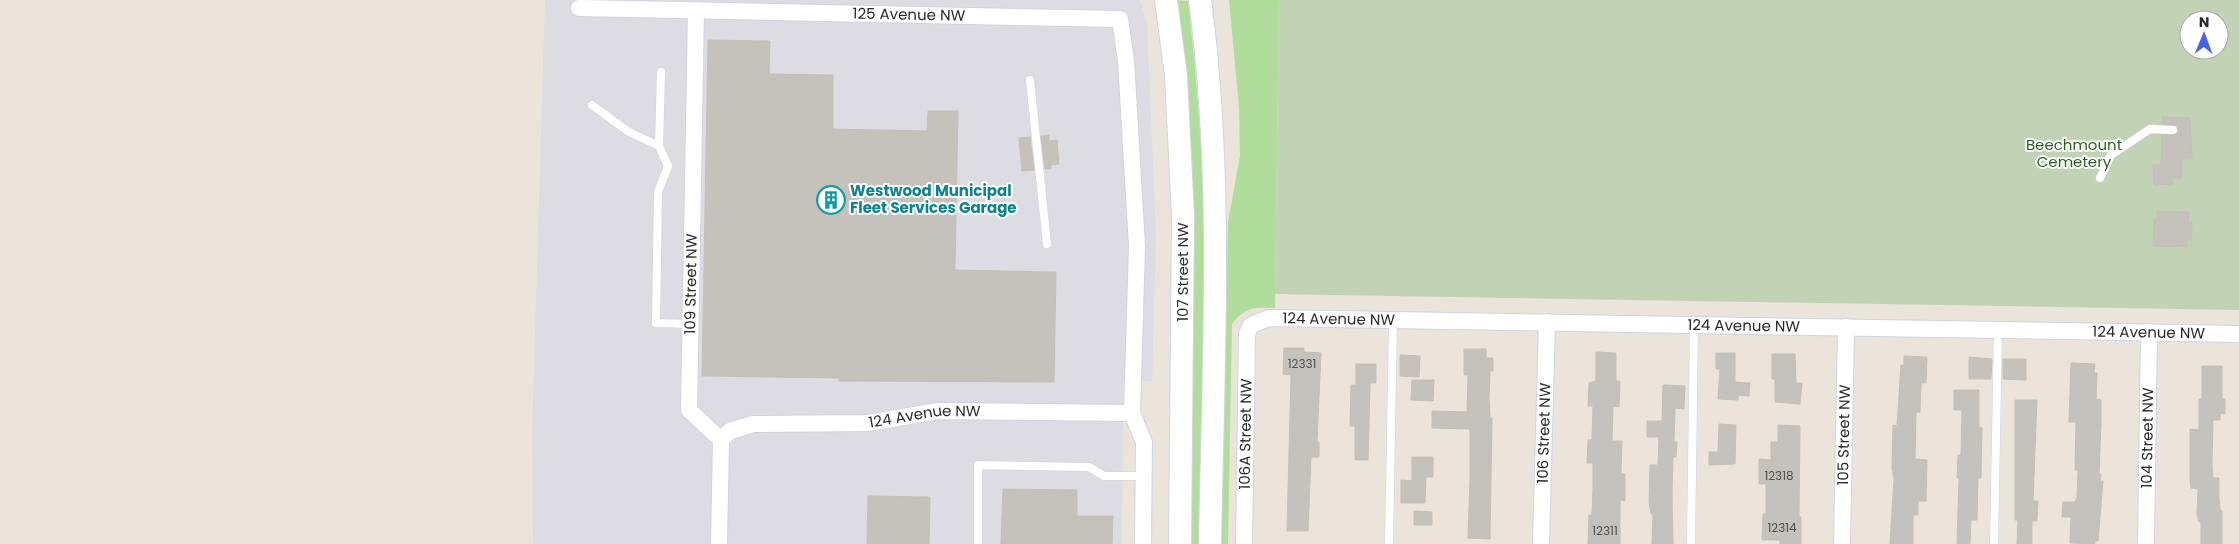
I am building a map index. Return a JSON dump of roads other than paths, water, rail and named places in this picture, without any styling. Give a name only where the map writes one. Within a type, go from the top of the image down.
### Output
[{"type":"main road","name":"107 Street NW","points":[[1166,0],[1176,76],[1183,216],[1180,544]]},
{"type":"main road","name":"107 Street NW","points":[[1200,0],[1207,57],[1215,201],[1210,544]]},
{"type":"street","name":"125 Avenue NW","points":[[579,8],[1120,19],[1127,68],[1137,252],[1132,413]]},
{"type":"street","name":"109 Street NW","points":[[696,10],[689,410],[721,440]]},
{"type":"street","name":"124 Avenue NW","points":[[1251,326],[1269,318],[2239,334]]},
{"type":"street","name":"106 Street NW","points":[[1541,544],[1547,322]]},
{"type":"street","name":"106A Street NW","points":[[1244,544],[1247,334],[1251,326]]},
{"type":"street","name":"105 Street NW","points":[[1842,544],[1846,327]]},
{"type":"street","name":"104 Street NW","points":[[2146,544],[2149,332]]},
{"type":"street","name":"124 Avenue NW","points":[[721,440],[730,431],[753,424],[868,423],[938,411],[1132,413]]},
{"type":"street","points":[[1132,413],[1144,442],[1143,544]]},
{"type":"street","points":[[719,544],[721,440]]},
{"type":"lane","points":[[661,72],[659,146],[668,166],[658,192],[656,323],[690,324]]},
{"type":"lane","points":[[1030,80],[1047,244]]},
{"type":"lane","points":[[592,104],[629,132],[659,146]]},
{"type":"lane","points":[[2100,178],[2110,155],[2150,129],[2174,130]]},
{"type":"lane","points":[[1389,544],[1393,320]]},
{"type":"lane","points":[[1690,544],[1694,324]]},
{"type":"lane","points":[[1994,544],[1998,330]]},
{"type":"lane","points":[[978,544],[978,465],[1089,467],[1104,476],[1144,476]]},
{"type":"place","name":"Westwood Municipal Fleet Services Garage","points":[[831,200]]},
{"type":"park label","name":"Beechmount Cemetery","points":[[2074,154]]}]
